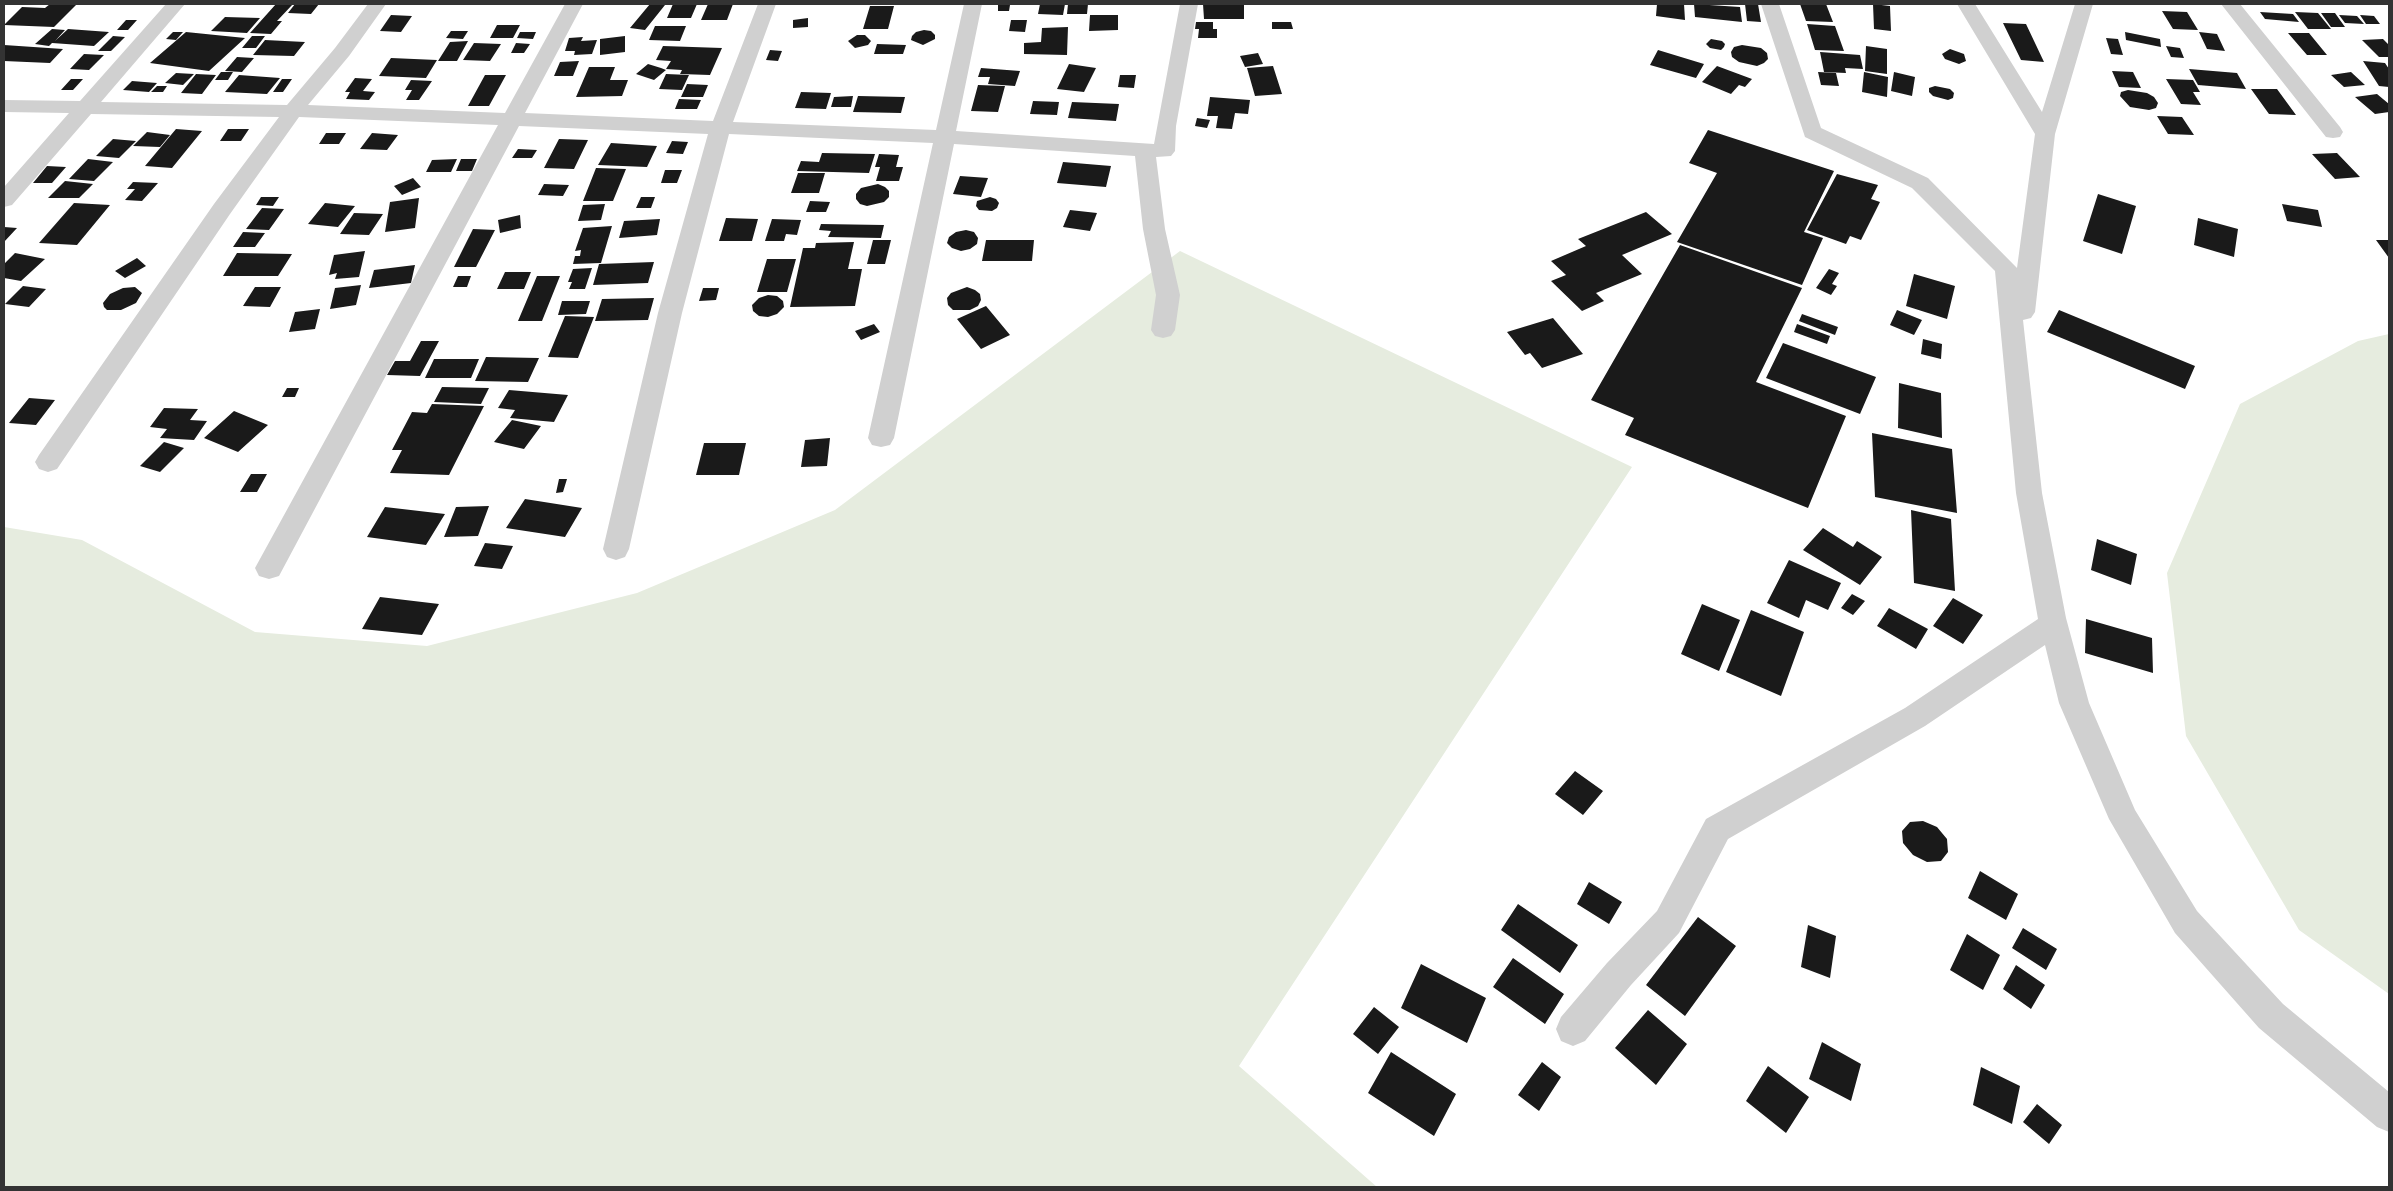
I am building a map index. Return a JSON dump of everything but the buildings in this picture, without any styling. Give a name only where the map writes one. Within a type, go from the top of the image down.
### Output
[{"type":"street","points":[[4,200],[176,4]]},
{"type":"street","points":[[48,462],[222,208],[261,158],[292,111],[342,52],[377,4]]},
{"type":"street","points":[[269,568],[484,173],[510,119],[574,4]]},
{"type":"street","points":[[616,549],[670,313],[720,129],[767,4]]},
{"type":"street","points":[[881,438],[973,4]]},
{"type":"street","points":[[4,106],[292,111],[510,119],[944,137],[1164,151],[1168,116],[1182,47],[1188,4]]},
{"type":"street","points":[[1770,4],[1812,132],[1838,146],[1920,183],[2006,269],[2029,493],[2053,624]]},
{"type":"street","points":[[1966,4],[2045,134]]},
{"type":"street","points":[[2084,4],[2045,134],[2027,269],[2017,369],[2021,452],[2040,573],[2074,703],[2124,819],[2186,922],[2271,1016],[2389,1115]]},
{"type":"street","points":[[2230,4],[2333,132]]},
{"type":"street","points":[[1145,150],[1154,229],[1168,295],[1163,330]]},
{"type":"street","points":[[1573,1029],[1619,974],[1668,922],[1716,829],[1915,717],[2053,624]]},
{"type":"shaded area","points":[[1180,251],[1632,467],[1239,1066],[1377,1187],[4,1187],[4,527],[82,540],[255,632],[427,646],[637,593],[835,510]]},
{"type":"shaded area","points":[[2389,334],[2389,994],[2299,930],[2186,736],[2167,573],[2240,404],[2358,341]]}]
